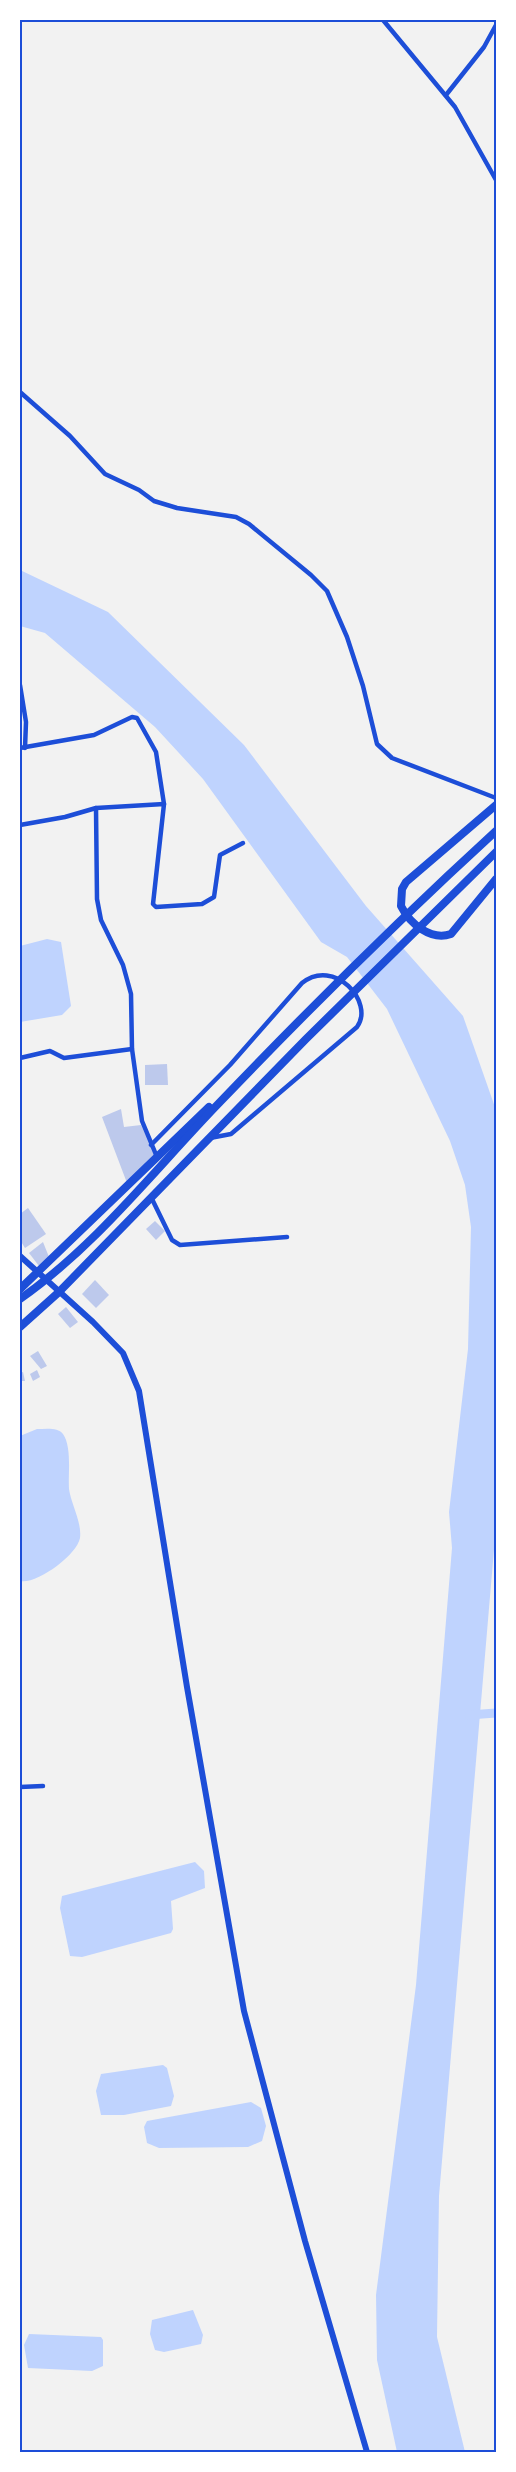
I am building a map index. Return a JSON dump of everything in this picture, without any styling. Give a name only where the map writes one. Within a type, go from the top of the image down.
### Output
[{"type":"highway","points":[[496,805],[406,882],[402,889],[401,906],[423,930],[444,936],[451,934],[496,879]]},
{"type":"highway","points":[[20,1289],[89,1241],[294,1027],[432,890],[496,831]]},
{"type":"highway","points":[[20,1327],[59,1292],[306,1039],[496,852]]},
{"type":"highway","points":[[20,1299],[157,1157],[240,1082]]},
{"type":"main road","points":[[20,1256],[123,1353],[139,1391],[185,1676],[244,2011],[305,2241],[367,2452]]},
{"type":"street","points":[[383,20],[446,95],[469,130],[496,180]]},
{"type":"street","points":[[446,95],[484,47],[496,25]]},
{"type":"street","points":[[20,392],[69,436],[105,474],[139,489],[154,501],[177,508],[236,517],[311,575],[327,591],[347,638],[363,686],[377,744],[392,758],[496,798]]},
{"type":"street","points":[[20,686],[26,723],[22,748],[94,735],[132,717],[137,718],[156,752],[165,804],[154,883],[153,904],[156,907],[202,904],[214,897],[214,878],[220,855],[243,843]]},
{"type":"street","points":[[20,825],[65,817],[96,808],[165,804]]},
{"type":"street","points":[[96,808],[97,899],[101,921],[123,965],[131,994],[132,1049],[142,1121],[157,1157]]},
{"type":"street","points":[[151,1145],[230,1065],[302,983],[319,974],[331,974],[344,982],[361,1008],[362,1018],[357,1027],[231,1134],[210,1138]]},
{"type":"street","points":[[20,1058],[50,1051],[64,1058],[132,1049]]},
{"type":"street","points":[[152,1199],[172,1240],[180,1245],[287,1237]]},
{"type":"street","points":[[20,1787],[43,1786]]},
{"type":"water","points":[[20,570],[108,612],[244,745],[366,906],[463,1016],[496,1110],[496,1526],[439,2196],[437,2337],[465,2452],[397,2452],[377,2360],[376,2295],[416,1985],[452,1548],[449,1512],[468,1349],[471,1227],[465,1185],[450,1141],[387,1009],[347,957],[321,942],[203,779],[155,727],[45,633],[20,626]]},
{"type":"water","points":[[47,939],[61,942],[71,1006],[62,1015],[20,1022],[20,946]]},
{"type":"water","points":[[37,1429],[58,1430],[66,1439],[69,1453],[69,1489],[80,1538],[72,1552],[55,1567],[36,1578],[20,1581],[20,1436]]},
{"type":"water","points":[[195,1862],[204,1871],[205,1888],[171,1901],[173,1929],[171,1933],[82,1957],[70,1956],[60,1908],[62,1896]]},
{"type":"water","points":[[163,2065],[167,2068],[174,2096],[171,2106],[124,2115],[101,2115],[96,2091],[101,2074]]},
{"type":"water","points":[[251,2102],[261,2108],[266,2126],[262,2141],[248,2147],[159,2148],[147,2143],[144,2127],[147,2121]]},
{"type":"water","points":[[193,2310],[203,2335],[201,2344],[164,2352],[155,2350],[150,2334],[152,2320]]},
{"type":"water","points":[[29,2334],[101,2337],[103,2366],[92,2371],[28,2368],[24,2345]]},
{"type":"building","points":[[167,1064],[168,1085],[145,1085],[145,1065]]},
{"type":"building","points":[[121,1109],[124,1127],[141,1125],[157,1157],[127,1183],[102,1117]]},
{"type":"building","points":[[28,1208],[46,1234],[25,1248],[20,1240],[20,1214]]},
{"type":"building","points":[[155,1221],[165,1231],[156,1240],[146,1229]]},
{"type":"building","points":[[43,1242],[49,1257],[39,1266],[29,1253]]},
{"type":"building","points":[[95,1280],[109,1295],[96,1308],[82,1294]]},
{"type":"building","points":[[66,1307],[78,1322],[70,1328],[58,1314]]},
{"type":"building","points":[[38,1351],[47,1366],[41,1369],[30,1356]]},
{"type":"building","points":[[37,1370],[40,1377],[33,1381],[30,1374]]},
{"type":"building","points":[[23,1372],[25,1381],[20,1381],[20,1373]]},
{"type":"waterway","points":[[469,1715],[496,1713]]}]
